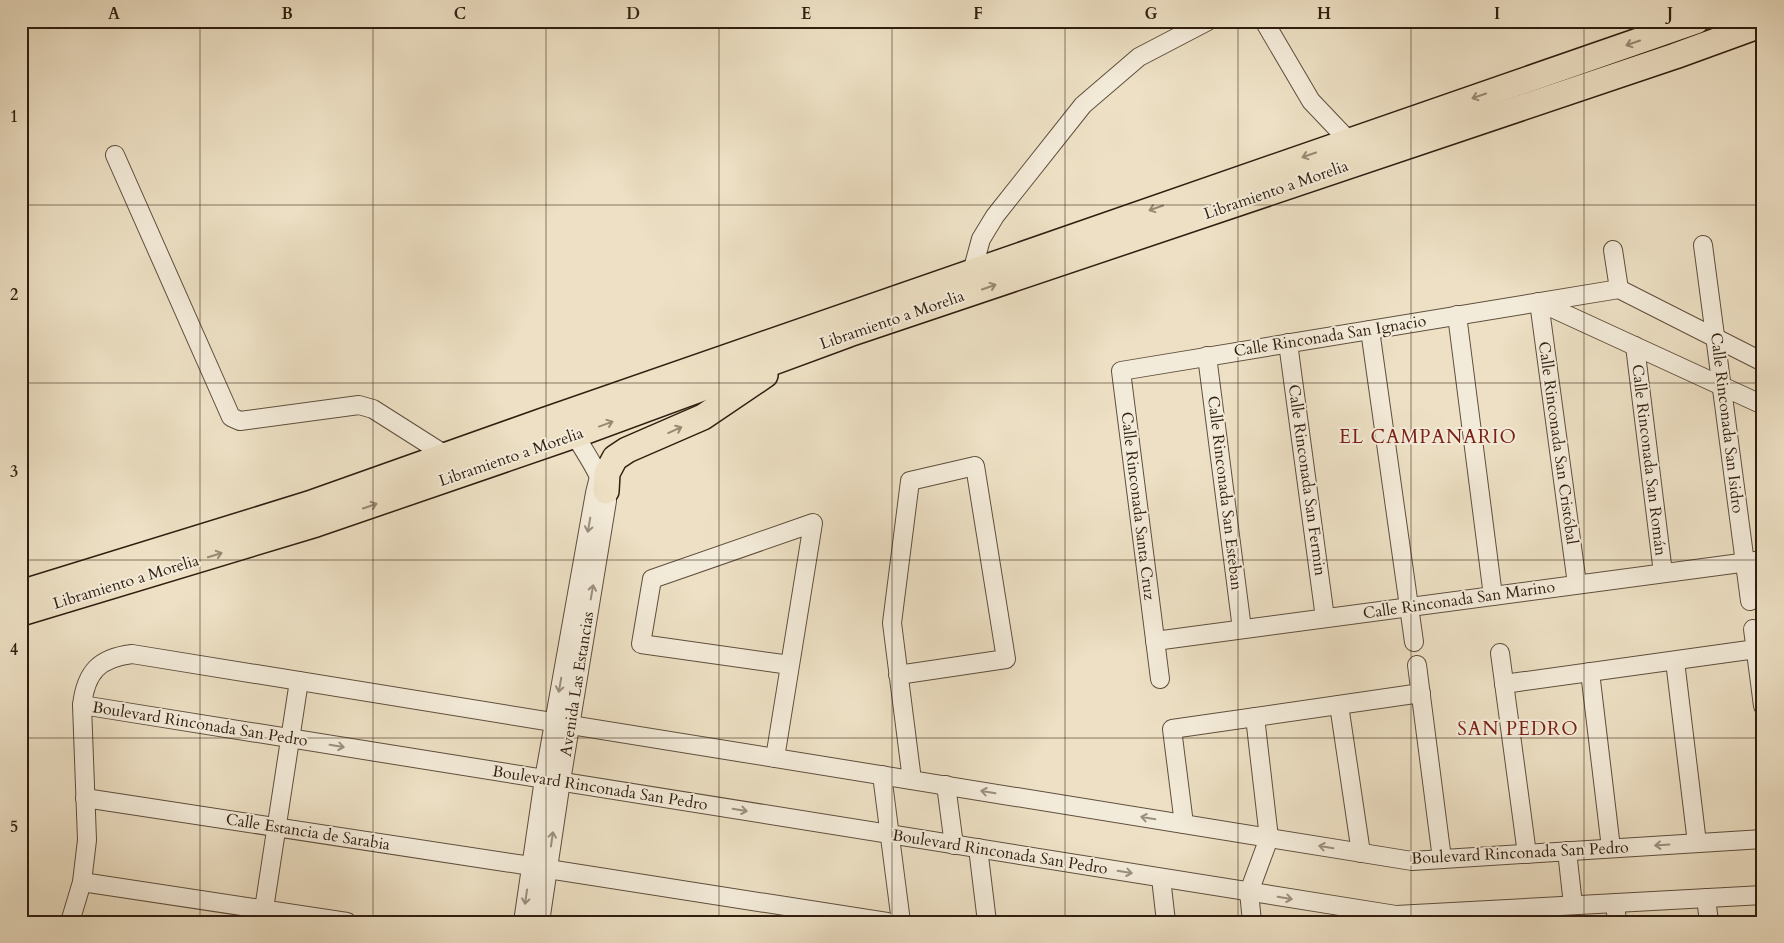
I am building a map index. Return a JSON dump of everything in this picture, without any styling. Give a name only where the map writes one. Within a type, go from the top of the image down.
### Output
[{"type":"highway","name":"Libramiento a Morelia","points":[[21,613],[38,594],[310,504],[543,421],[1696,21]]},
{"type":"highway","name":"Libramiento a Morelia","points":[[38,594],[316,524],[575,435],[797,354],[1763,24]]},
{"type":"highway","points":[[602,484],[615,458],[628,450],[703,417],[797,354]]},
{"type":"street","points":[[972,272],[980,239],[995,216],[1084,105],[1139,57],[1208,21]]},
{"type":"street","points":[[1264,21],[1311,101],[1350,141]]},
{"type":"street","points":[[115,155],[231,417],[240,420],[359,405],[373,409],[447,456]]},
{"type":"street","name":"Calle Rinconada San Isidro","points":[[1704,245],[1750,602]]},
{"type":"street","points":[[1613,250],[1619,289],[1763,362]]},
{"type":"street","name":"Calle Rinconada San Ignacio","points":[[1121,371],[1619,289]]},
{"type":"street","points":[[1539,302],[1763,405]]},
{"type":"street","name":"Calle Rinconada San Cristóbal","points":[[1539,302],[1577,584]]},
{"type":"street","points":[[1457,316],[1493,596]]},
{"type":"street","points":[[1370,330],[1414,642]]},
{"type":"street","name":"Calle Rinconada San Fermin","points":[[1288,343],[1325,618]]},
{"type":"street","name":"Calle Rinconada San Román","points":[[1634,346],[1663,573]]},
{"type":"street","name":"Calle Rinconada San Esteban","points":[[1207,356],[1242,629]]},
{"type":"street","name":"Calle Rinconada Santa Cruz","points":[[1121,371],[1160,678]]},
{"type":"street","points":[[575,435],[602,484]]},
{"type":"street","points":[[898,674],[1006,659],[975,466],[910,481],[892,622],[898,674],[912,780]]},
{"type":"street","name":"Avenida Las Estancias","points":[[523,922],[539,867],[562,723],[607,501],[602,484]]},
{"type":"street","points":[[775,758],[790,665],[812,523],[652,579],[641,644],[790,665]]},
{"type":"street","name":"Calle Rinconada San Marino","points":[[1155,641],[1763,560]]},
{"type":"street","points":[[1753,629],[1763,706]]},
{"type":"street","points":[[1504,684],[1756,649]]},
{"type":"street","points":[[1500,653],[1527,854]]},
{"type":"street","name":"Boulevard Rinconada San Pedro","points":[[1763,839],[1412,861],[132,654],[116,656],[102,663],[91,674],[84,689],[82,704],[1249,892],[1333,913],[1530,915],[1572,906],[1763,895]]},
{"type":"street","points":[[1674,661],[1697,843]]},
{"type":"street","points":[[1417,665],[1442,859]]},
{"type":"street","points":[[1590,672],[1611,848]]},
{"type":"street","points":[[263,916],[299,681]]},
{"type":"street","points":[[1184,824],[1172,729],[1421,693]]},
{"type":"street","points":[[70,922],[82,882],[87,840],[82,704]]},
{"type":"street","points":[[1339,705],[1361,852]]},
{"type":"street","points":[[1252,922],[1249,892],[1270,838],[1255,717]]},
{"type":"street","points":[[882,775],[901,922]]},
{"type":"street","points":[[946,786],[954,844]]},
{"type":"street","name":"Calle Estancia de Sarabia","points":[[85,798],[887,922]]},
{"type":"street","points":[[978,848],[987,922]]},
{"type":"street","points":[[1567,851],[1572,906]]},
{"type":"street","name":"Avenida Las Estancias","points":[[539,867],[540,922]]},
{"type":"street","points":[[1161,878],[1166,922]]},
{"type":"street","points":[[82,882],[263,916],[347,922]]},
{"type":"street","points":[[1706,898],[1709,922]]},
{"type":"street","points":[[1615,903],[1617,922]]},
{"type":"district","name":"EL CAMPANARIO","points":[[1428,437]]},
{"type":"district","name":"SAN PEDRO","points":[[1518,729]]}]
